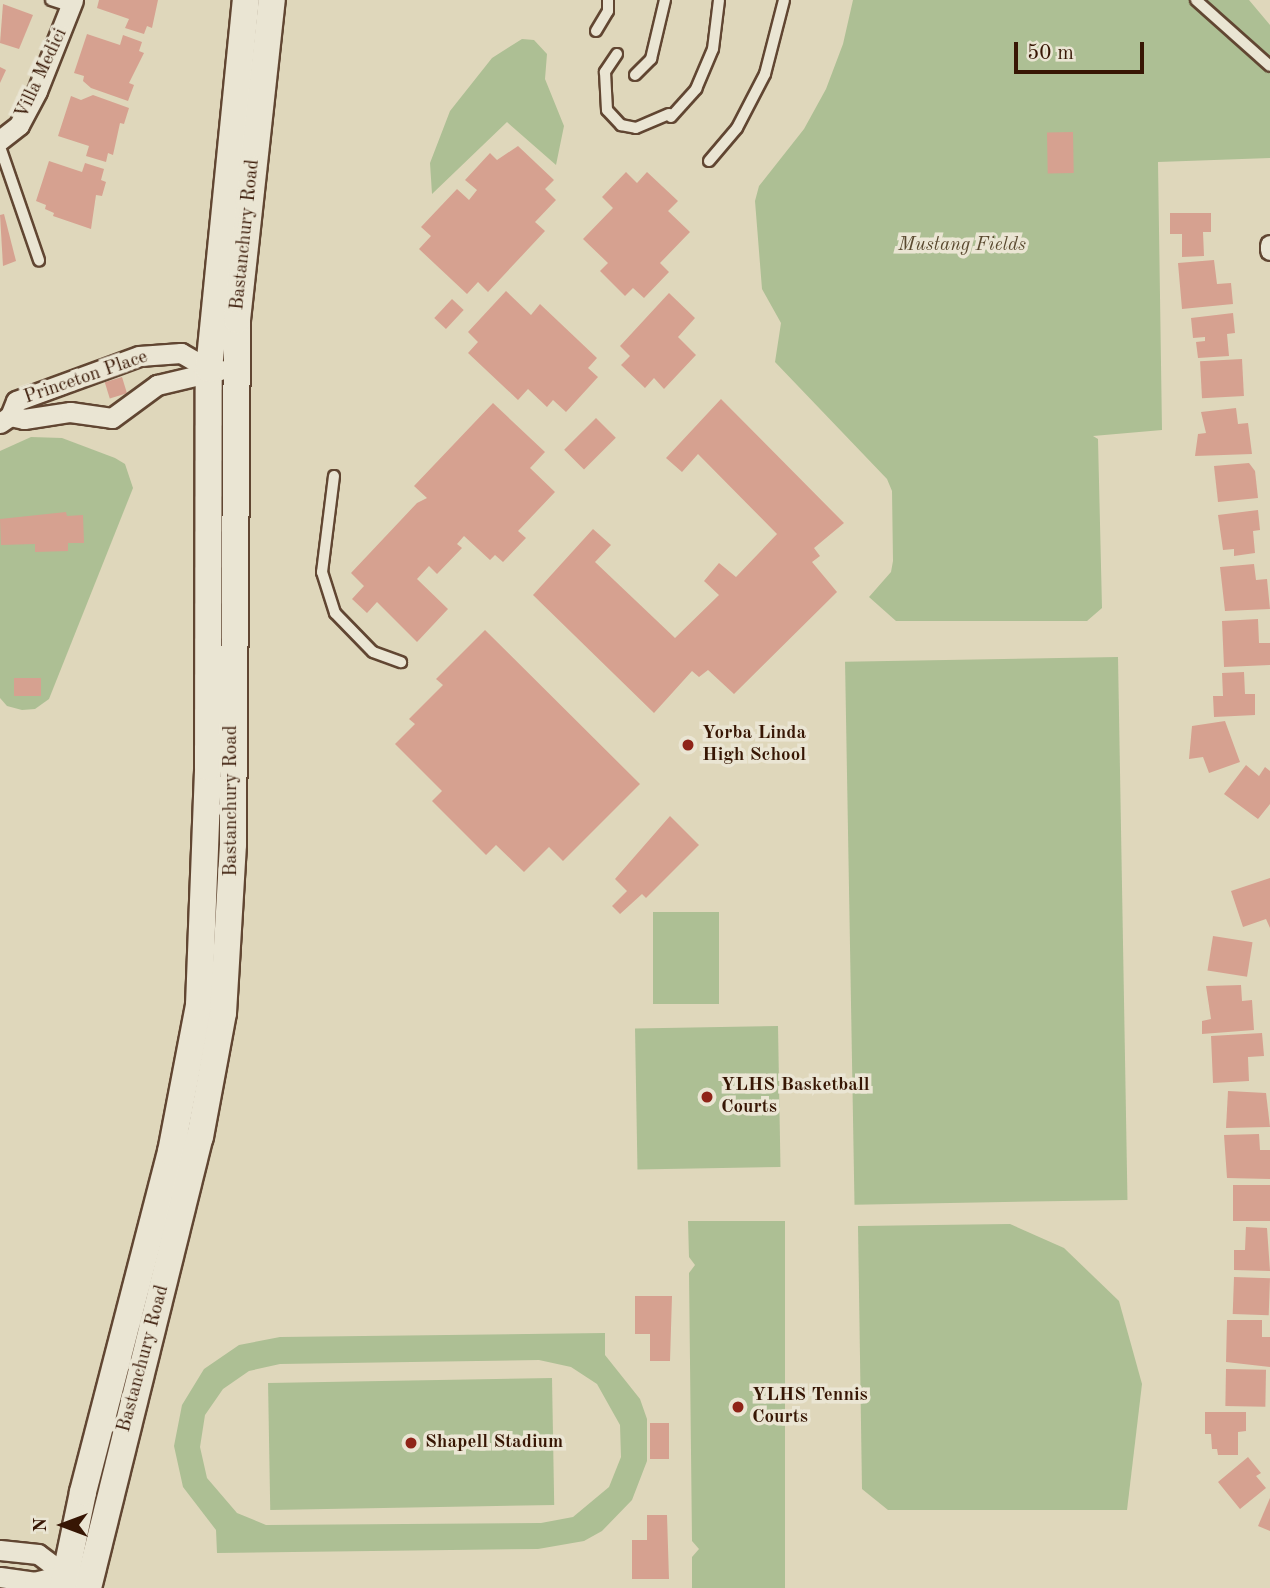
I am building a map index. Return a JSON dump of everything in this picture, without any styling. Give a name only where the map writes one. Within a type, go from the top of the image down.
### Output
[{"type":"main road","name":"Bastanchury Road","points":[[76,1582],[192,1055],[204,939],[222,370],[246,0]]},
{"type":"main road","name":"Bastanchury Road","points":[[76,1582],[187,1191],[216,1062],[227,959],[233,844],[222,370],[272,0]]},
{"type":"main road","points":[[206,829],[219,838],[218,945],[227,959]]},
{"type":"main road","points":[[187,1191],[181,1166],[202,1066],[192,1055]]},
{"type":"street","name":"Villa Medici","points":[[0,140],[19,125],[37,91],[73,3]]},
{"type":"street","name":"Princeton Place","points":[[5,420],[16,401],[139,356],[181,353],[222,370]]},
{"type":"street","name":"Princeton Place","points":[[5,420],[70,412],[100,419],[122,415],[157,386],[181,383],[222,370]]},
{"type":"street","points":[[63,382],[70,412]]},
{"type":"street","points":[[0,1550],[38,1554],[76,1582]]},
{"type":"street","points":[[0,1577],[34,1582],[76,1582]]},
{"type":"lane","points":[[51,0],[73,3]]},
{"type":"lane","points":[[596,31],[608,11],[608,0]]},
{"type":"lane","points":[[635,75],[651,59],[664,0]]},
{"type":"lane","points":[[617,54],[605,72],[607,110],[621,125],[636,128],[670,116],[696,89],[709,59],[719,0]]},
{"type":"lane","points":[[709,161],[737,128],[765,74],[784,0]]},
{"type":"lane","points":[[1196,0],[1270,66]]},
{"type":"lane","points":[[0,147],[39,260]]},
{"type":"lane","points":[[334,476],[322,572],[335,613],[373,652],[401,662]]},
{"type":"green space","name":"Mustang Fields","points":[[853,0],[1249,0],[1270,25],[1270,158],[1158,162],[1162,430],[1093,436],[1098,439],[1102,608],[1087,621],[896,621],[869,597],[891,572],[893,561],[892,491],[887,479],[775,362],[781,323],[762,289],[755,201],[759,186],[804,129],[826,89],[843,44]]},
{"type":"green space","points":[[522,39],[534,40],[547,54],[545,79],[564,126],[556,165],[507,122],[432,194],[430,163],[450,111],[492,58]]},
{"type":"green space","points":[[31,437],[62,438],[115,458],[125,464],[133,488],[49,699],[35,709],[22,710],[7,706],[0,698],[0,451]]},
{"type":"green space","points":[[1118,657],[1127,1200],[855,1205],[845,662]]},
{"type":"green space","points":[[653,912],[719,912],[719,1004],[653,1004]]},
{"type":"green space","name":"YLHS Basketball Courts","points":[[778,1026],[780,1167],[637,1169],[635,1028]]},
{"type":"green space","name":"YLHS Tennis Courts","points":[[688,1221],[785,1221],[785,1588],[692,1588],[692,1557],[699,1549],[692,1541],[689,1273],[695,1265],[689,1257]]},
{"type":"green space","points":[[1010,1224],[1064,1248],[1119,1301],[1142,1384],[1127,1510],[888,1510],[862,1489],[858,1226]]},
{"type":"green space","points":[[605,1333],[605,1355],[640,1399],[647,1419],[647,1461],[632,1500],[602,1531],[584,1541],[538,1549],[217,1553],[216,1530],[183,1487],[174,1446],[182,1405],[204,1369],[239,1345],[280,1337]],"holes":[[[539,1360],[571,1367],[597,1384],[620,1425],[621,1457],[609,1487],[573,1517],[541,1523],[266,1525],[237,1513],[207,1478],[200,1447],[205,1415],[223,1389],[249,1371],[280,1364]]]},
{"type":"green space","name":"Shapell Stadium","points":[[552,1378],[554,1505],[270,1510],[268,1383]]},
{"type":"building","points":[[99,0],[158,0],[152,28],[147,26],[144,34],[125,28],[129,19],[97,8]]},
{"type":"building","points":[[3,4],[33,15],[19,49],[0,43]]},
{"type":"building","points":[[87,34],[120,45],[123,35],[142,42],[139,51],[144,53],[129,83],[134,85],[128,101],[91,88],[83,81],[84,76],[74,73]]},
{"type":"building","points":[[0,67],[6,70],[0,83]]},
{"type":"building","points":[[93,95],[129,108],[124,124],[120,123],[113,155],[108,153],[106,162],[86,156],[89,146],[58,136],[71,96],[81,100]]},
{"type":"building","points":[[1047,132],[1073,132],[1074,173],[1048,173]]},
{"type":"building","points":[[518,146],[554,180],[545,189],[556,200],[535,222],[545,231],[488,292],[478,282],[467,294],[419,249],[431,236],[421,227],[457,189],[469,200],[477,190],[465,180],[490,153],[497,160]]},
{"type":"building","points":[[49,161],[82,172],[85,163],[104,169],[101,180],[106,182],[102,196],[96,195],[91,229],[53,216],[54,213],[45,209],[46,205],[36,201]]},
{"type":"building","points":[[626,172],[637,183],[647,172],[678,201],[668,211],[690,232],[660,263],[669,272],[644,298],[633,288],[625,296],[600,271],[608,263],[583,239],[613,208],[602,197]]},
{"type":"building","points":[[1170,213],[1211,213],[1211,232],[1203,232],[1204,256],[1182,257],[1182,234],[1170,234]]},
{"type":"building","points":[[4,214],[16,261],[3,266],[0,215]]},
{"type":"building","points":[[1214,260],[1217,284],[1231,283],[1233,304],[1182,309],[1178,263]]},
{"type":"building","points":[[506,291],[531,315],[540,304],[597,358],[588,368],[598,377],[566,412],[553,400],[547,407],[528,389],[518,400],[468,353],[478,342],[468,332]]},
{"type":"building","points":[[669,293],[695,318],[678,337],[696,355],[664,389],[654,378],[645,388],[621,365],[630,356],[620,346]]},
{"type":"building","points":[[452,299],[464,310],[446,329],[434,318]]},
{"type":"building","points":[[1233,313],[1235,333],[1227,334],[1229,356],[1198,358],[1196,342],[1205,341],[1205,337],[1193,338],[1191,318]]},
{"type":"building","points":[[1242,359],[1244,396],[1202,398],[1200,361]]},
{"type":"building","points":[[122,377],[127,393],[110,399],[105,382]]},
{"type":"building","points":[[721,399],[844,523],[814,548],[820,556],[812,562],[837,592],[734,694],[708,670],[699,677],[692,671],[654,713],[533,595],[593,529],[611,545],[595,562],[675,638],[719,595],[704,581],[719,563],[736,577],[777,534],[698,454],[682,472],[666,458]]},
{"type":"building","points":[[493,403],[545,452],[530,468],[555,492],[518,531],[526,538],[503,562],[495,555],[490,560],[464,536],[457,544],[462,548],[437,574],[429,566],[417,579],[448,609],[417,642],[377,602],[367,613],[352,599],[364,586],[351,573],[417,503],[427,498],[414,486]]},
{"type":"building","points":[[1236,408],[1238,424],[1248,423],[1252,454],[1195,456],[1198,434],[1206,433],[1201,412]]},
{"type":"building","points":[[596,418],[616,438],[584,470],[564,450]]},
{"type":"building","points":[[1249,463],[1255,471],[1258,498],[1218,502],[1214,466]]},
{"type":"building","points":[[1258,510],[1260,530],[1253,531],[1255,553],[1234,556],[1234,549],[1223,550],[1218,515]]},
{"type":"building","points":[[66,512],[67,516],[83,515],[84,543],[68,543],[68,551],[35,552],[35,544],[1,545],[0,519]]},
{"type":"building","points":[[1254,564],[1256,580],[1267,579],[1270,609],[1225,611],[1220,567]]},
{"type":"building","points":[[1258,619],[1259,643],[1270,643],[1270,665],[1224,667],[1222,621]]},
{"type":"building","points":[[485,630],[640,784],[563,861],[549,847],[524,872],[496,845],[486,855],[432,801],[442,791],[395,744],[415,724],[409,719],[443,685],[436,679]]},
{"type":"building","points":[[1244,672],[1245,694],[1255,694],[1255,715],[1214,717],[1213,696],[1223,696],[1222,673]]},
{"type":"building","points":[[14,678],[41,678],[41,696],[14,696]]},
{"type":"building","points":[[1225,721],[1240,762],[1209,773],[1203,757],[1189,759],[1192,726]]},
{"type":"building","points":[[1246,765],[1259,776],[1265,767],[1270,771],[1270,804],[1258,819],[1224,794]]},
{"type":"building","points":[[670,816],[699,845],[646,898],[642,894],[620,914],[612,906],[627,891],[615,879]]},
{"type":"building","points":[[1270,878],[1270,928],[1266,919],[1243,927],[1231,891]]},
{"type":"building","points":[[1213,936],[1253,942],[1247,977],[1208,971]]},
{"type":"building","points":[[1241,985],[1242,1001],[1252,1000],[1254,1030],[1202,1034],[1202,1021],[1211,1019],[1206,986]]},
{"type":"building","points":[[1262,1033],[1264,1056],[1248,1057],[1249,1081],[1213,1083],[1211,1036]]},
{"type":"building","points":[[1228,1091],[1266,1093],[1270,1127],[1226,1128]]},
{"type":"building","points":[[1259,1134],[1260,1150],[1270,1150],[1270,1179],[1227,1178],[1224,1135]]},
{"type":"building","points":[[1233,1185],[1270,1185],[1270,1221],[1233,1221]]},
{"type":"building","points":[[1246,1227],[1267,1228],[1270,1271],[1234,1270],[1234,1250],[1245,1250]]},
{"type":"building","points":[[1234,1277],[1270,1278],[1269,1315],[1233,1314]]},
{"type":"building","points":[[635,1296],[672,1296],[670,1361],[650,1361],[650,1334],[635,1334]]},
{"type":"building","points":[[1227,1320],[1262,1320],[1262,1337],[1270,1337],[1270,1367],[1226,1362]]},
{"type":"building","points":[[1226,1369],[1266,1370],[1265,1407],[1225,1406]]},
{"type":"building","points":[[1205,1412],[1246,1412],[1246,1431],[1238,1432],[1238,1455],[1218,1455],[1217,1449],[1212,1449],[1211,1434],[1205,1434]]},
{"type":"building","points":[[650,1423],[669,1423],[669,1459],[650,1459]]},
{"type":"building","points":[[1248,1457],[1261,1473],[1256,1476],[1266,1488],[1240,1509],[1218,1482]]},
{"type":"building","points":[[1270,1498],[1270,1531],[1258,1526]]},
{"type":"building","points":[[647,1515],[667,1515],[669,1579],[632,1579],[632,1540],[647,1540]]},
{"type":"place","name":"Yorba Linda High School","points":[[688,745]]},
{"type":"place","name":"YLHS Basketball Courts","points":[[707,1097]]},
{"type":"place","name":"YLHS Tennis Courts","points":[[738,1407]]},
{"type":"place","name":"Shapell Stadium","points":[[411,1443]]}]
